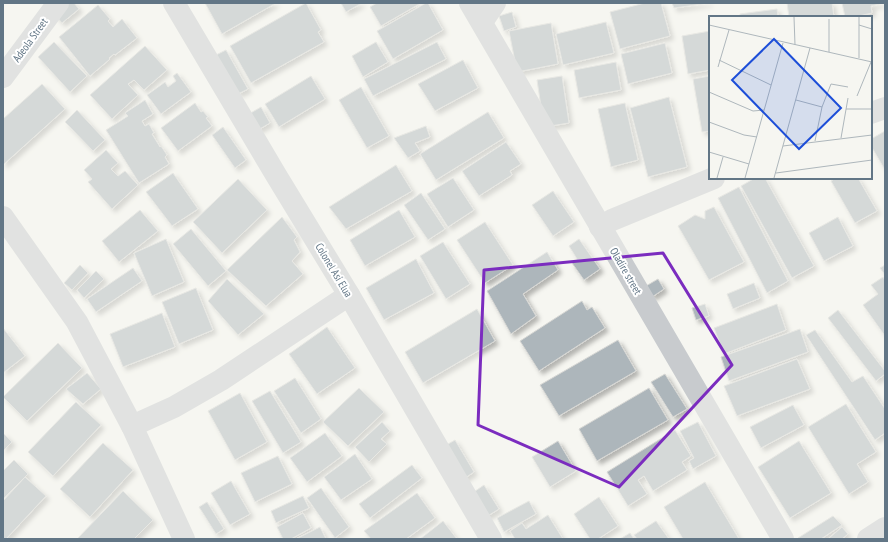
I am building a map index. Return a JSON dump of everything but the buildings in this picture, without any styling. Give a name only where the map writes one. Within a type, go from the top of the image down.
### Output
[{"type":"street","name":"Adeola Street","points":[[3,77],[58,3]]},
{"type":"street","name":"Colonel Asi Elua","points":[[174,3],[349,295],[491,539]]},
{"type":"street","name":"Oladire street","points":[[470,3],[783,539]]},
{"type":"street","points":[[482,22],[495,3]]},
{"type":"street","points":[[872,113],[885,108]]},
{"type":"street","points":[[600,226],[712,179]]},
{"type":"street","points":[[3,217],[77,322],[132,426],[184,539]]},
{"type":"street","points":[[132,426],[174,407],[221,380],[349,295]]},
{"type":"street","points":[[868,539],[885,528]]},
{"type":"highlighted area","points":[[663,253],[732,365],[619,487],[478,425],[484,270]]}]
